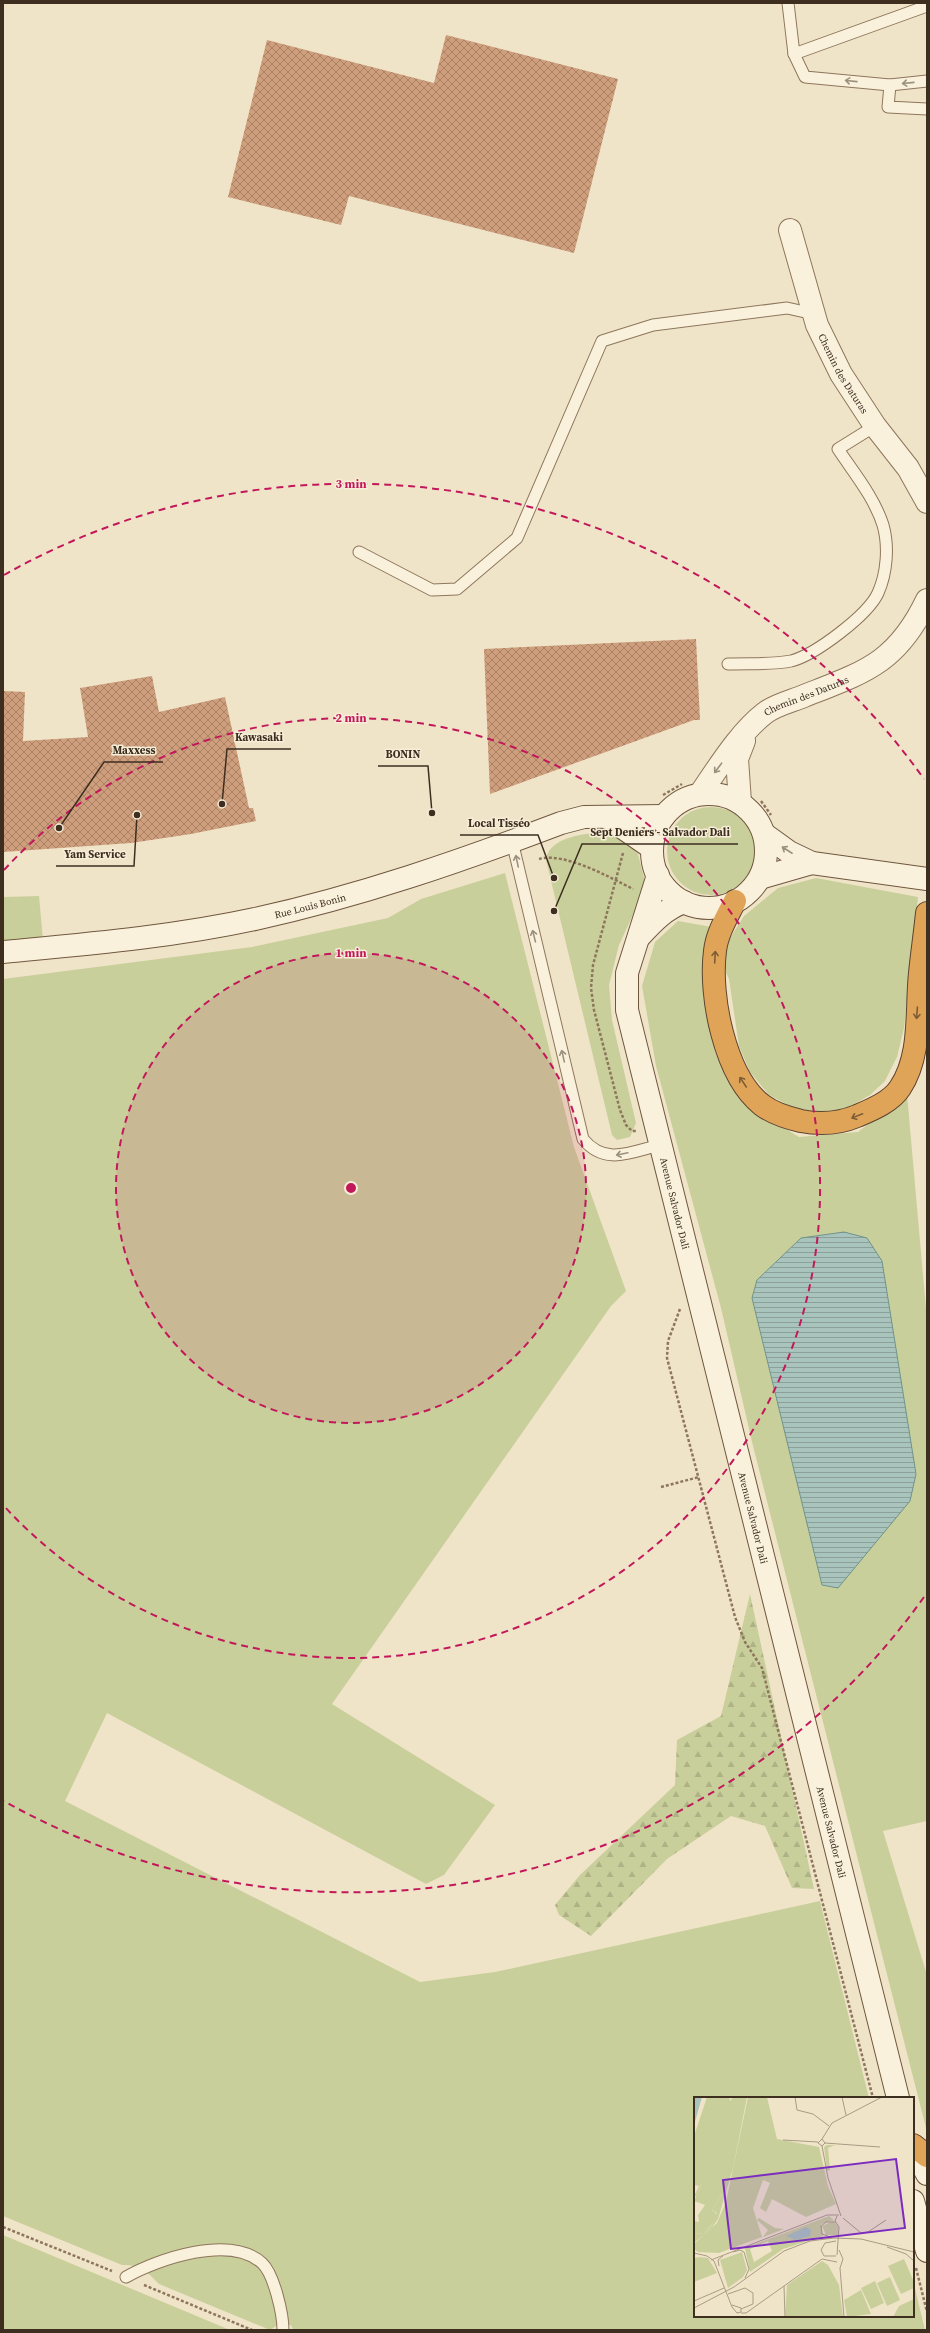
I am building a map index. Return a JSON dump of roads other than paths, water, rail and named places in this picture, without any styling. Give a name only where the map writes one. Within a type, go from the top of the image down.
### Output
[{"type":"highway","points":[[736,901],[721,928],[715,951],[714,976],[720,1027],[731,1063],[743,1084],[762,1105],[783,1116],[813,1123],[840,1123],[875,1108],[899,1089],[915,1052],[920,974],[927,913]]},
{"type":"highway","points":[[914,2146],[927,2156]]},
{"type":"street","name":"Chemin des Daturas","points":[[790,230],[817,325],[841,374],[875,426],[908,468],[927,502]]},
{"type":"street","name":"Chemin des Daturas","points":[[692,788],[766,712],[864,672],[891,653],[914,626],[927,600]]},
{"type":"street","name":"Chemin des Daturas","points":[[750,727],[737,759],[750,800]]},
{"type":"street","points":[[769,827],[766,856],[760,878],[745,895],[736,901],[722,906],[708,908],[684,902],[666,887],[658,875],[653,862],[652,848],[661,807],[680,802],[692,788],[750,800],[755,816],[769,827],[789,852],[812,864],[927,879]]},
{"type":"street","name":"Rue Louis Bonin","points":[[3,952],[145,938],[255,919],[390,884],[561,823],[584,817],[639,815],[661,807]]},
{"type":"street","points":[[608,817],[652,848]]},
{"type":"street","points":[[760,878],[812,864]]},
{"type":"street","name":"Avenue Salvador Dali","points":[[658,875],[654,890],[644,913],[639,937],[627,973],[627,1010],[898,2097]]},
{"type":"street","name":"Avenue Salvador Dali","points":[[639,937],[655,920],[673,906],[684,902]]},
{"type":"street","points":[[914,2150],[927,2174]]},
{"type":"street","points":[[914,2208],[921,2257]]},
{"type":"lane","points":[[788,3],[794,54],[805,77],[890,85],[927,81]]},
{"type":"lane","points":[[794,54],[927,6]]},
{"type":"lane","points":[[890,85],[888,107],[927,109]]},
{"type":"lane","points":[[358,552],[432,590],[457,589],[517,538],[602,341],[653,324],[787,308],[814,314]]},
{"type":"lane","points":[[728,664],[791,661],[818,650],[858,618],[878,594],[885,569],[886,546],[883,526],[876,508],[838,449],[875,426]]},
{"type":"lane","points":[[512,841],[583,1139],[590,1147],[609,1156],[660,1145]]},
{"type":"lane","points":[[126,2277],[142,2268],[178,2255],[221,2250],[247,2255],[262,2264],[272,2278],[283,2330]]},
{"type":"water","points":[[844,1232],[867,1238],[882,1261],[916,1474],[910,1501],[838,1588],[822,1585],[752,1298],[757,1280],[801,1238]]},
{"type":"place","name":"Kawasaki","points":[[222,804]]},
{"type":"place","name":"BONIN","points":[[432,813]]},
{"type":"place","name":"Yam Service","points":[[137,815]]},
{"type":"place","name":"Maxxess","points":[[59,828]]},
{"type":"place","name":"Local Tisséo","points":[[554,878]]},
{"type":"place","name":"Sept Deniers - Salvador Dali","points":[[554,911]]}]
